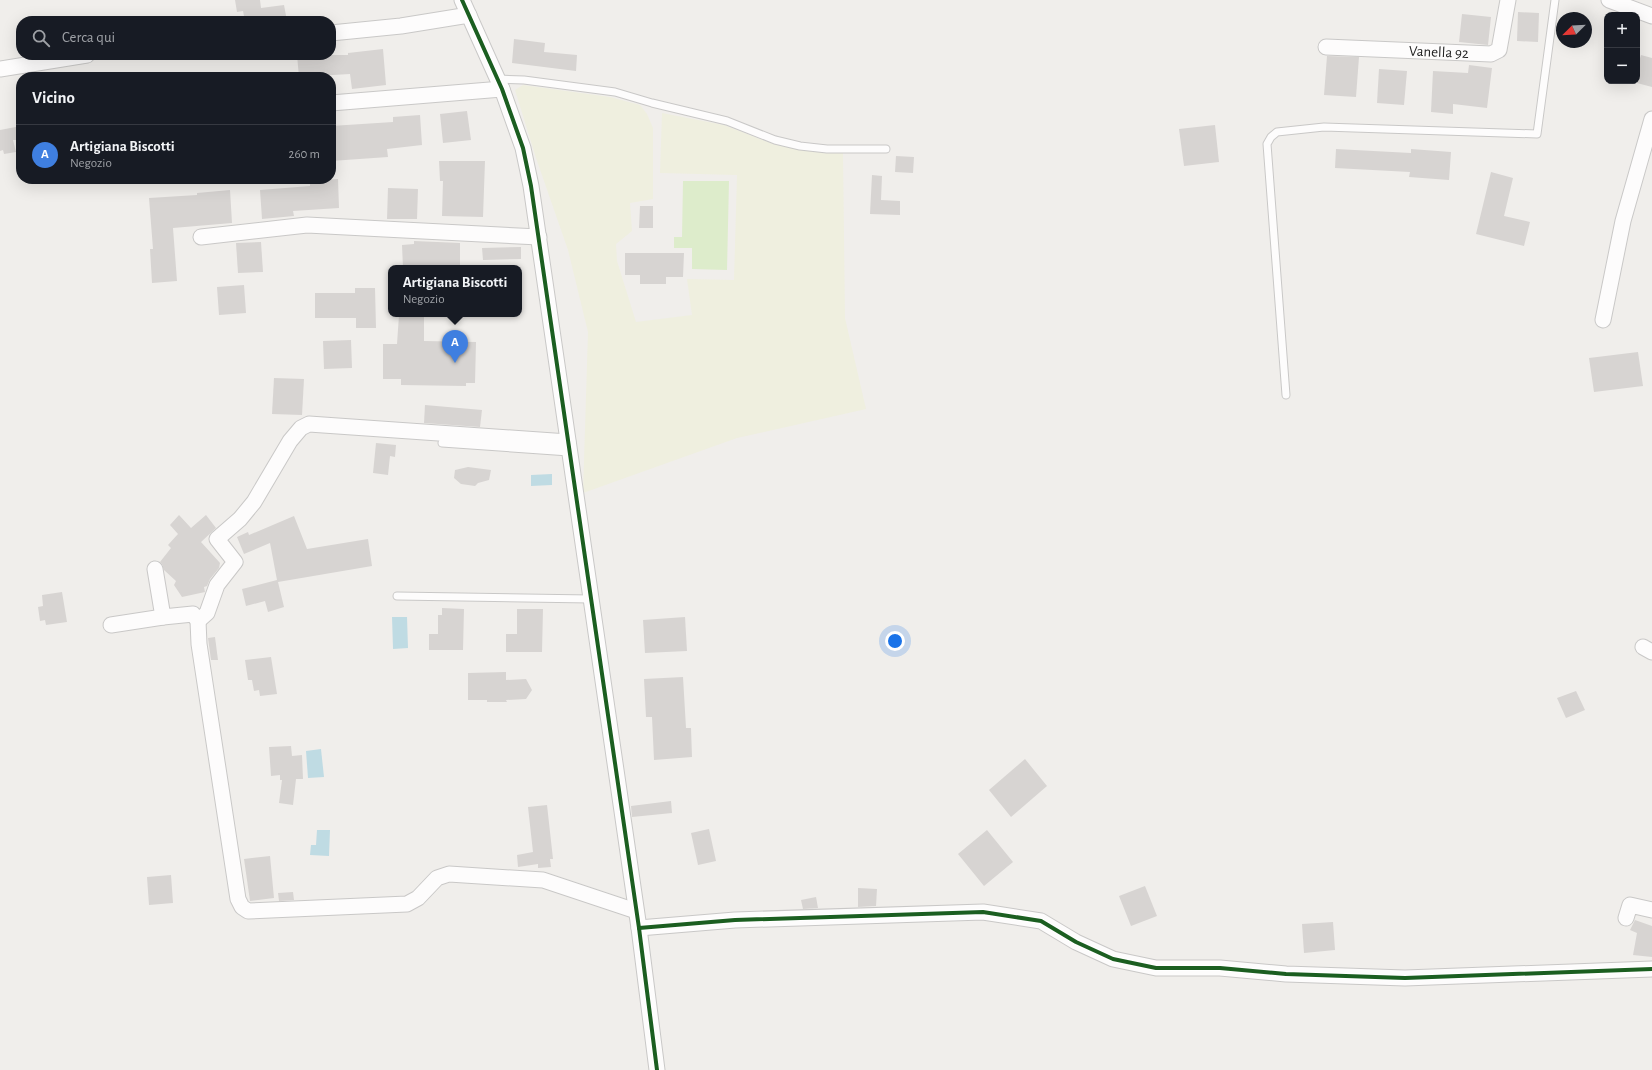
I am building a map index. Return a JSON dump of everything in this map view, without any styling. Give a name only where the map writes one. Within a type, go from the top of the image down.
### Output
[{"type":"street","points":[[462,0],[500,84],[523,148],[539,237],[568,447],[639,928],[657,1070]]},
{"type":"street","name":"Vanella 92","points":[[1326,47],[1491,54],[1500,50],[1508,0]]},
{"type":"street","points":[[1609,0],[1652,16]]},
{"type":"street","points":[[336,32],[401,26],[469,15]]},
{"type":"street","points":[[0,69],[56,60]]},
{"type":"street","points":[[336,102],[500,84]]},
{"type":"street","points":[[1603,320],[1623,221],[1652,119]]},
{"type":"street","points":[[201,237],[307,225],[539,237]]},
{"type":"street","points":[[198,621],[207,613],[217,585],[235,562],[217,539],[240,519],[254,502],[290,441],[300,428],[309,424],[568,447]]},
{"type":"street","points":[[155,569],[163,617]]},
{"type":"street","points":[[111,625],[193,614],[198,621],[199,644],[238,899],[242,907],[248,911],[407,904],[418,898],[437,878],[449,874],[543,880],[636,911]]},
{"type":"street","points":[[1626,918],[1630,905],[1652,910]]},
{"type":"street","points":[[639,928],[735,920],[983,912],[1040,921],[1076,942],[1113,959],[1156,968],[1220,968],[1286,974],[1405,978],[1652,969]]},
{"type":"lane","points":[[1286,395],[1267,144],[1271,137],[1277,132],[1324,127],[1537,134],[1555,0]]},
{"type":"lane","points":[[500,84],[524,80],[615,92],[652,103],[727,121],[775,140],[800,146],[827,150],[886,149]]},
{"type":"lane","points":[[442,443],[568,447]]},
{"type":"lane","points":[[397,596],[590,599]]},
{"type":"green space","points":[[523,85],[610,97],[640,105],[647,114],[653,128],[653,199],[630,203],[632,231],[616,244],[617,261],[636,322],[692,315],[687,279],[734,280],[737,175],[660,173],[662,113],[724,125],[773,144],[825,153],[843,153],[845,318],[866,409],[737,438],[583,493],[588,332],[568,250],[536,158],[515,90]]},
{"type":"green space","points":[[683,181],[729,181],[727,270],[692,269],[692,248],[674,248],[674,237],[682,237]]},
{"type":"water","points":[[552,474],[552,485],[531,486],[531,475]]},
{"type":"water","points":[[392,617],[407,617],[408,648],[393,649]]},
{"type":"water","points":[[321,749],[324,777],[308,778],[306,751]]},
{"type":"water","points":[[317,830],[330,830],[329,856],[310,855],[311,845],[316,845]]},
{"type":"building","points":[[235,0],[260,0],[261,8],[284,5],[286,16],[244,16],[243,11],[237,12]]},
{"type":"building","points":[[1518,12],[1539,13],[1538,42],[1517,41]]},
{"type":"building","points":[[1462,14],[1491,17],[1488,45],[1459,42]]},
{"type":"building","points":[[514,39],[545,43],[544,52],[577,55],[576,71],[512,63]]},
{"type":"building","points":[[383,49],[386,85],[352,89],[350,74],[336,75],[336,72],[299,72],[297,60],[336,60],[336,55],[348,55],[348,53]]},
{"type":"building","points":[[1641,55],[1652,58],[1652,87],[1640,84]]},
{"type":"building","points":[[1327,56],[1359,57],[1356,97],[1324,95]]},
{"type":"building","points":[[1469,65],[1492,68],[1487,108],[1453,104],[1453,114],[1431,112],[1433,71],[1468,73]]},
{"type":"building","points":[[1379,69],[1407,71],[1404,105],[1377,103]]},
{"type":"building","points":[[467,111],[471,140],[443,143],[440,114]]},
{"type":"building","points":[[420,115],[422,145],[387,149],[388,157],[336,161],[336,126],[393,122],[393,117]]},
{"type":"building","points":[[1215,125],[1219,162],[1184,166],[1179,129]]},
{"type":"building","points":[[16,127],[16,140],[13,140],[16,152],[4,154],[3,150],[0,151],[0,130]]},
{"type":"building","points":[[1336,149],[1411,153],[1411,149],[1451,152],[1449,180],[1409,177],[1410,172],[1335,168]]},
{"type":"building","points":[[896,156],[914,157],[913,173],[895,172]]},
{"type":"building","points":[[439,161],[485,161],[483,217],[442,216],[443,181],[440,181]]},
{"type":"building","points":[[1491,172],[1513,178],[1504,216],[1530,222],[1524,246],[1476,234]]},
{"type":"building","points":[[872,175],[882,176],[881,200],[900,201],[900,215],[870,214]]},
{"type":"building","points":[[336,179],[338,179],[339,208],[293,211],[294,216],[262,219],[260,190],[310,186],[310,184],[336,184]]},
{"type":"building","points":[[388,188],[418,189],[417,219],[387,219]]},
{"type":"building","points":[[230,190],[232,223],[173,228],[177,281],[152,283],[150,249],[153,249],[149,198],[197,195],[197,193]]},
{"type":"building","points":[[640,206],[653,206],[653,228],[639,228]]},
{"type":"building","points":[[414,241],[460,243],[460,265],[403,265],[402,245],[414,244]]},
{"type":"building","points":[[261,242],[263,272],[238,273],[236,243]]},
{"type":"building","points":[[521,247],[521,259],[483,260],[482,248]]},
{"type":"building","points":[[625,253],[684,253],[683,277],[666,277],[666,284],[640,284],[640,275],[625,275]]},
{"type":"building","points":[[244,285],[246,313],[219,315],[217,287]]},
{"type":"building","points":[[355,288],[375,288],[376,328],[356,328],[356,318],[315,318],[315,293],[355,293]]},
{"type":"building","points":[[399,317],[424,317],[424,341],[476,342],[475,383],[466,383],[466,386],[401,385],[401,379],[383,379],[383,344],[397,344]]},
{"type":"building","points":[[351,340],[352,368],[324,369],[323,341]]},
{"type":"building","points":[[1638,352],[1643,386],[1594,392],[1589,358]]},
{"type":"building","points":[[274,378],[304,379],[302,415],[272,414]]},
{"type":"building","points":[[425,405],[482,410],[480,427],[424,423]]},
{"type":"building","points":[[376,443],[396,445],[395,457],[390,456],[388,475],[373,473]]},
{"type":"building","points":[[468,467],[491,470],[489,480],[478,483],[475,486],[461,484],[454,478],[455,470]]},
{"type":"building","points":[[179,515],[191,528],[206,515],[216,528],[201,542],[220,563],[219,568],[210,579],[207,586],[204,587],[205,592],[182,597],[174,585],[176,581],[164,570],[160,562],[171,548],[168,545],[178,534],[170,525]]},
{"type":"building","points":[[294,516],[307,549],[368,539],[372,566],[278,582],[284,607],[268,612],[265,601],[246,606],[242,589],[277,580],[270,543],[244,554],[237,537],[248,532],[249,535]]},
{"type":"building","points":[[62,592],[67,622],[46,625],[45,620],[40,621],[38,607],[43,606],[42,595]]},
{"type":"building","points":[[442,608],[464,609],[463,650],[429,650],[429,634],[438,634],[438,615],[442,615]]},
{"type":"building","points":[[517,609],[543,609],[542,652],[506,652],[506,634],[517,634]]},
{"type":"building","points":[[685,617],[687,651],[645,653],[643,620]]},
{"type":"building","points":[[215,637],[218,660],[211,660],[208,638]]},
{"type":"building","points":[[271,657],[277,694],[260,696],[259,690],[254,691],[252,680],[248,680],[245,660]]},
{"type":"building","points":[[506,672],[506,680],[526,679],[532,690],[526,699],[506,700],[507,702],[468,700],[468,673]]},
{"type":"building","points":[[683,677],[686,728],[691,728],[692,757],[654,760],[652,717],[646,717],[644,679]]},
{"type":"building","points":[[1576,691],[1585,710],[1566,718],[1557,698]]},
{"type":"building","points":[[291,746],[292,756],[302,755],[303,779],[296,779],[293,805],[279,803],[282,780],[280,780],[280,775],[271,776],[269,747]]},
{"type":"building","points":[[1025,759],[1047,786],[1011,817],[989,790]]},
{"type":"building","points":[[671,801],[672,813],[632,817],[631,806]]},
{"type":"building","points":[[547,805],[553,859],[550,859],[551,867],[538,868],[538,864],[518,867],[517,855],[533,852],[528,807]]},
{"type":"building","points":[[709,829],[716,861],[698,865],[691,833]]},
{"type":"building","points":[[987,830],[1013,862],[984,886],[958,854]]},
{"type":"building","points":[[270,856],[274,898],[250,901],[244,859]]},
{"type":"building","points":[[171,875],[173,903],[149,905],[147,877]]},
{"type":"building","points":[[1145,886],[1157,916],[1131,926],[1119,896]]},
{"type":"building","points":[[858,888],[877,889],[876,906],[858,907]]},
{"type":"building","points":[[293,892],[294,900],[279,901],[278,893]]},
{"type":"building","points":[[816,897],[818,908],[803,909],[801,900]]},
{"type":"building","points":[[1635,920],[1652,926],[1652,957],[1633,955],[1637,933],[1630,930]]},
{"type":"building","points":[[1333,922],[1335,950],[1304,953],[1302,924]]},
{"type":"cycle path","points":[[462,0],[502,89],[523,148],[531,186],[639,928],[657,1070]]},
{"type":"cycle path","points":[[639,928],[735,920],[983,912],[1041,921],[1076,942],[1113,959],[1156,968],[1220,968],[1286,974],[1405,978],[1652,969]]},
{"type":"place","name":"Artigiana Biscotti","points":[[455,363]]}]
